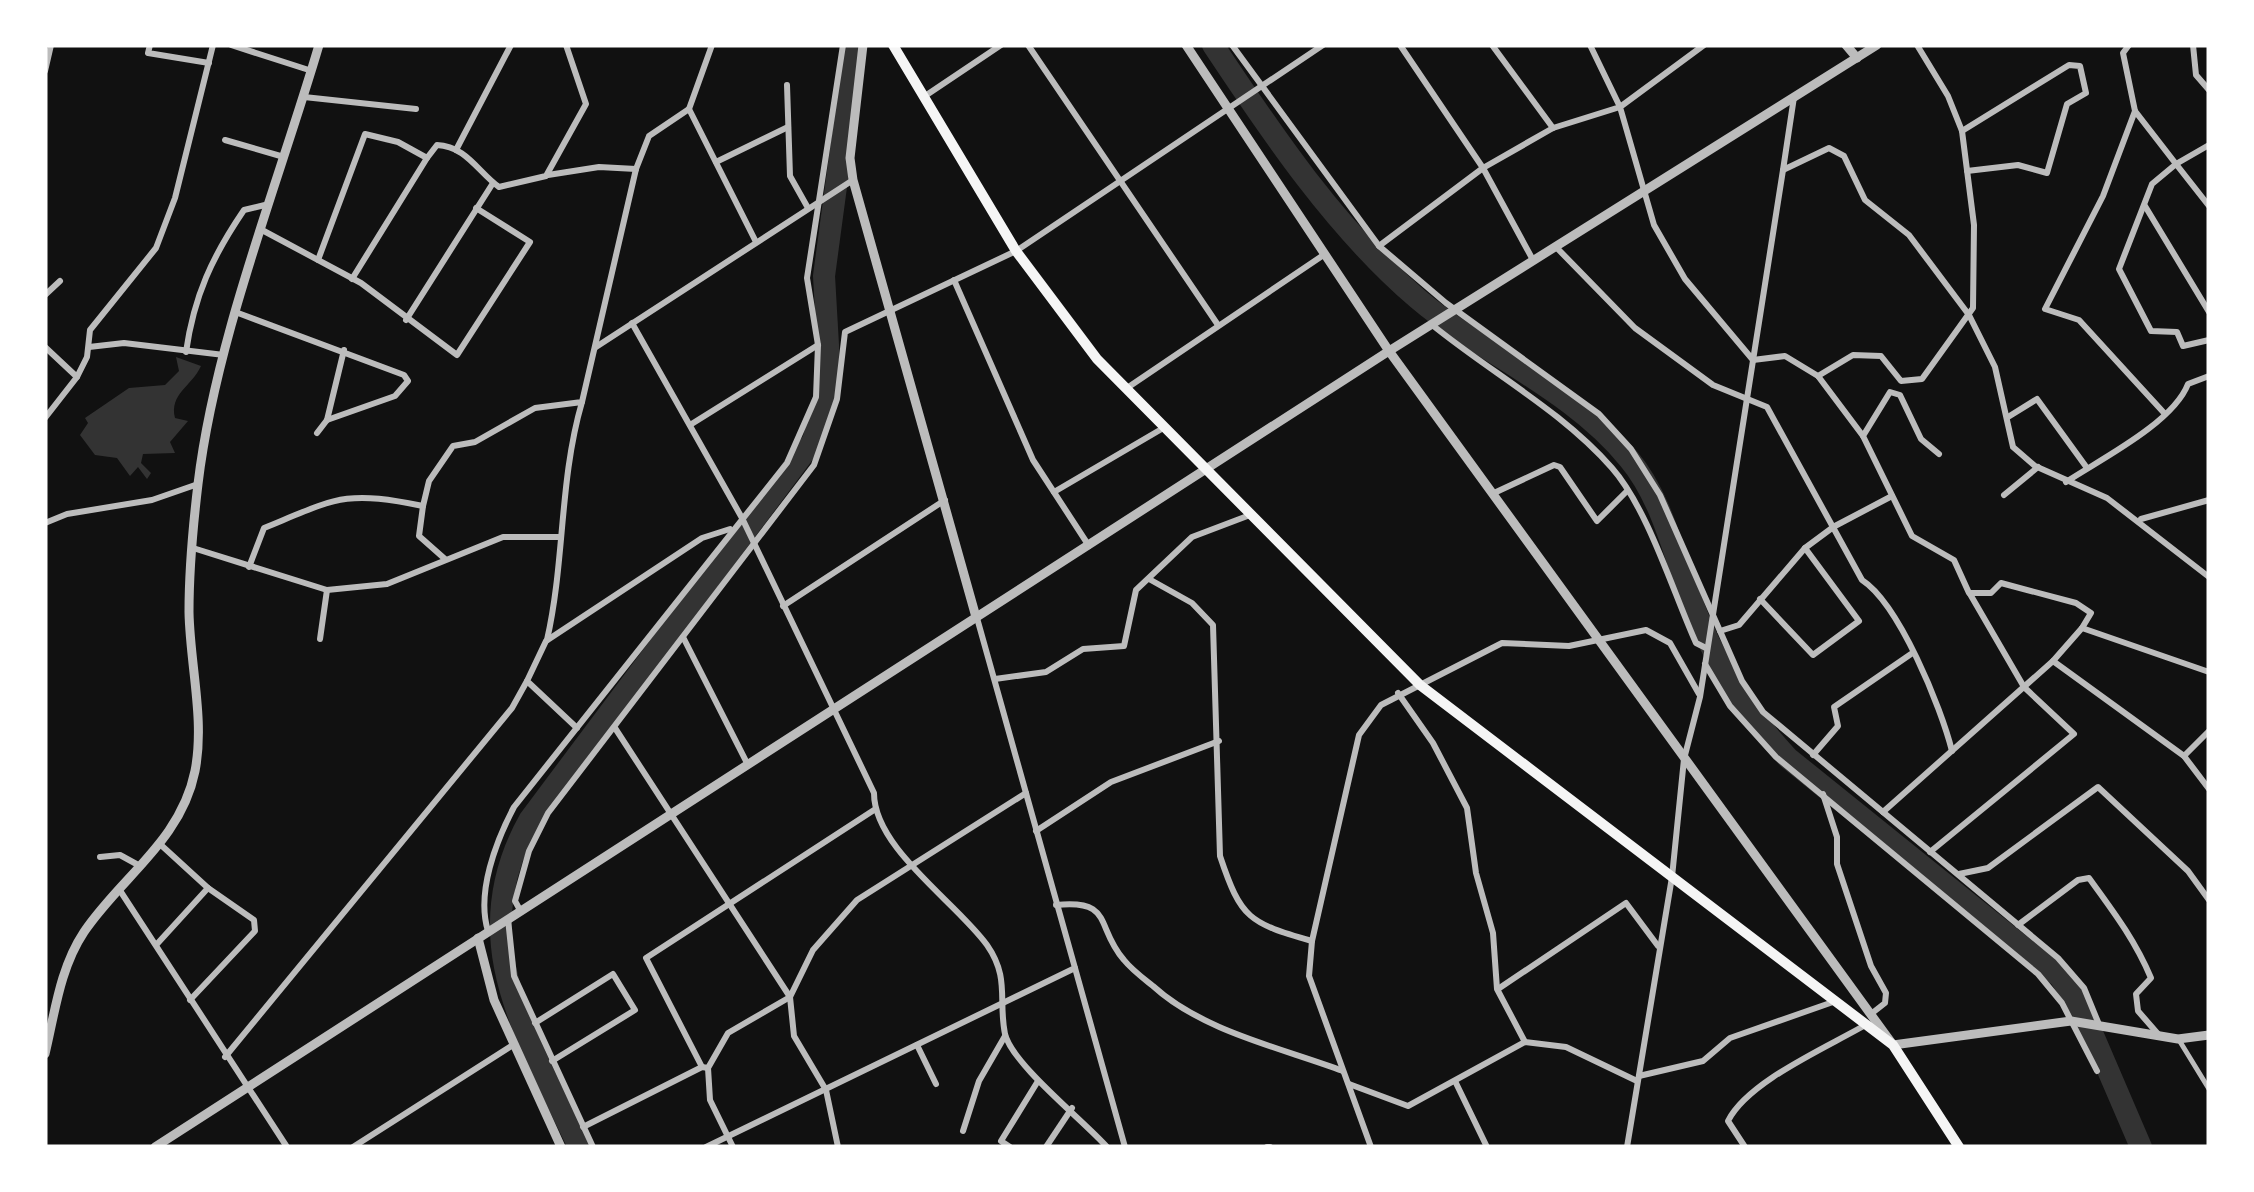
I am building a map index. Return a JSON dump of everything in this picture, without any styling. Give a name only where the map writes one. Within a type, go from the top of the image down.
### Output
[{"type":"main road","points":[[893,45],[1016,251],[1073,332],[1126,388],[1420,685],[1672,877],[1869,1019],[1893,1045],[1959,1147]]},
{"type":"street","points":[[45,71],[51,45]]},
{"type":"street","points":[[150,45],[148,53],[209,63]]},
{"type":"street","points":[[45,418],[76,377],[89,347],[90,330],[156,248],[175,198],[213,45]]},
{"type":"street","points":[[230,45],[312,71]]},
{"type":"street","points":[[45,1054],[70,956],[120,889],[162,845],[180,813],[196,756],[189,616],[198,484],[224,355],[319,45]]},
{"type":"street","points":[[456,150],[511,45]]},
{"type":"street","points":[[546,176],[586,104],[566,45]]},
{"type":"street","points":[[488,931],[484,904],[502,830],[514,807],[731,528],[787,464],[805,431],[816,397],[818,344],[807,278],[843,45]]},
{"type":"street","points":[[863,45],[850,158],[853,180],[1125,1147]]},
{"type":"street","points":[[925,96],[1001,45]]},
{"type":"street","points":[[1028,45],[1218,325]]},
{"type":"street","points":[[1186,45],[1388,351],[1494,493],[1869,1019]]},
{"type":"street","points":[[1232,45],[1379,246],[1454,310],[1599,414],[1630,448],[1660,495],[1742,682],[1763,712],[2058,958],[2084,988],[2095,1022]]},
{"type":"street","points":[[520,910],[515,901],[536,832],[751,541],[814,465],[836,399],[845,332],[1016,251],[1323,45]]},
{"type":"street","points":[[1400,45],[1484,168],[1533,260]]},
{"type":"street","points":[[1492,45],[1552,128]]},
{"type":"street","points":[[1590,45],[1620,107],[1654,225],[1685,279],[1753,360]]},
{"type":"street","points":[[1379,246],[1484,168],[1552,128],[1620,107],[1704,45]]},
{"type":"street","points":[[1846,45],[1857,58]]},
{"type":"street","points":[[155,1147],[976,617],[1090,548],[1388,351],[1878,45]]},
{"type":"street","points":[[1818,376],[1853,355],[1880,356],[1901,382],[1912,383],[1933,366],[1973,308],[1974,226],[1962,131],[1948,96],[1917,45]]},
{"type":"street","points":[[2129,45],[2123,54],[2135,111],[2209,206]]},
{"type":"street","points":[[2193,45],[2196,74],[2209,90]]},
{"type":"street","points":[[225,1058],[500,723],[527,681],[546,641],[557,595],[565,473],[636,169],[649,136],[690,109],[709,46]]},
{"type":"street","points":[[1962,131],[2069,65],[2080,66],[2086,93],[2067,104],[2047,173],[2018,165],[1967,171]]},
{"type":"street","points":[[787,85],[790,176],[808,208]]},
{"type":"street","points":[[1627,1147],[1672,877],[1684,759],[1700,696],[1794,96]]},
{"type":"street","points":[[304,97],[416,109]]},
{"type":"street","points":[[690,109],[756,242]]},
{"type":"street","points":[[2135,111],[2102,196],[2064,263],[2045,309],[2080,320],[2165,414]]},
{"type":"street","points":[[716,162],[788,127]]},
{"type":"street","points":[[318,260],[365,134],[398,142],[427,158]]},
{"type":"street","points":[[225,140],[284,157]]},
{"type":"street","points":[[2209,144],[2152,184],[2119,270],[2151,331],[2178,332],[2183,346],[2209,340]]},
{"type":"street","points":[[352,279],[437,145],[456,150],[493,183],[512,185],[599,167],[636,169]]},
{"type":"street","points":[[1783,170],[1829,148],[1844,156],[1866,200],[1909,235],[1969,315],[1995,367],[2012,446],[2038,468],[2108,498],[2209,576]]},
{"type":"street","points":[[595,347],[853,180]]},
{"type":"street","points":[[406,320],[493,183]]},
{"type":"street","points":[[186,352],[193,304],[224,240],[244,210],[269,204]]},
{"type":"street","points":[[2144,205],[2209,312]]},
{"type":"street","points":[[262,230],[352,279],[456,355],[530,242],[476,208]]},
{"type":"street","points":[[1554,246],[1634,328],[1713,385],[1748,396],[1767,407],[1862,580],[1880,592],[1939,700],[1952,751]]},
{"type":"street","points":[[1126,388],[1325,254]]},
{"type":"street","points":[[954,280],[1033,460],[1090,548]]},
{"type":"street","points":[[45,295],[60,281]]},
{"type":"street","points":[[238,313],[344,350],[404,375],[408,381],[396,396],[327,420]]},
{"type":"street","points":[[632,323],[742,517],[831,711],[874,793],[874,810],[913,866],[986,944],[999,968],[1006,1002],[1005,1036],[979,1081],[963,1132]]},
{"type":"street","points":[[1428,326],[1562,418],[1616,471],[1650,534],[1696,643],[1706,646]]},
{"type":"street","points":[[89,347],[124,343],[224,355]]},
{"type":"street","points":[[690,425],[818,344]]},
{"type":"street","points":[[45,347],[76,377]]},
{"type":"street","points":[[317,433],[327,420],[344,350]]},
{"type":"street","points":[[1753,360],[1785,356],[1818,376],[1862,436],[1912,536],[1954,560],[2024,688],[2074,734],[1930,852]]},
{"type":"street","points":[[2066,482],[2165,414],[2183,397],[2188,384],[2209,376]]},
{"type":"street","points":[[1862,436],[1890,392],[1900,394],[1921,440],[1939,454]]},
{"type":"street","points":[[2008,418],[2037,398],[2087,468]]},
{"type":"street","points":[[445,559],[419,536],[428,480],[453,446],[475,442],[535,408],[582,402]]},
{"type":"street","points":[[1054,492],[1165,426]]},
{"type":"street","points":[[1494,493],[1554,465],[1560,467],[1596,521],[1627,490]]},
{"type":"street","points":[[2004,495],[2038,468]]},
{"type":"street","points":[[45,522],[67,514],[152,500],[198,484]]},
{"type":"street","points":[[249,568],[264,528],[340,497],[366,494],[423,506]]},
{"type":"street","points":[[1720,632],[1739,625],[1805,548],[1892,496]]},
{"type":"street","points":[[783,606],[946,500]]},
{"type":"street","points":[[2139,519],[2209,500]]},
{"type":"street","points":[[995,679],[1046,672],[1083,650],[1124,646],[1136,590],[1192,537],[1254,514]]},
{"type":"street","points":[[546,641],[702,538],[731,528]]},
{"type":"street","points":[[193,548],[327,590],[387,584],[504,537],[561,537]]},
{"type":"street","points":[[1760,600],[1813,655],[1859,621],[1805,548]]},
{"type":"street","points":[[1149,580],[1192,603],[1213,625],[1220,856],[1240,908],[1260,926],[1312,941]]},
{"type":"street","points":[[1883,812],[2053,661],[2091,613],[2076,602],[2001,583],[1991,593],[1969,593]]},
{"type":"street","points":[[320,639],[327,590]]},
{"type":"street","points":[[2082,628],[2209,672]]},
{"type":"street","points":[[1371,1147],[1308,976],[1312,941],[1359,735],[1381,705],[1398,694],[1502,643],[1569,646],[1646,630],[1670,644],[1700,696]]},
{"type":"street","points":[[683,638],[748,765]]},
{"type":"street","points":[[1813,754],[1838,726],[1834,707],[1911,654]]},
{"type":"street","points":[[2053,661],[2184,756],[2209,790]]},
{"type":"street","points":[[1704,663],[1748,729],[2038,974],[2074,1021],[2097,1070]]},
{"type":"street","points":[[527,681],[577,728]]},
{"type":"street","points":[[1398,694],[1433,743],[1466,808],[1476,873],[1493,934],[1497,989],[1525,1042]]},
{"type":"street","points":[[615,728],[790,997],[794,1036],[826,1090],[838,1147]]},
{"type":"street","points":[[2184,756],[2209,731]]},
{"type":"street","points":[[1036,831],[1111,782],[1219,741]]},
{"type":"street","points":[[1958,875],[1988,868],[2098,787],[2188,871],[2209,900]]},
{"type":"street","points":[[582,1127],[705,1067],[728,1033],[790,997],[813,950],[857,900],[1026,793]]},
{"type":"street","points":[[1746,1147],[1728,1121],[1735,1107],[1869,1019],[1885,1003],[1886,993],[1871,966],[1837,864],[1836,837],[1823,794]]},
{"type":"street","points":[[733,1147],[710,1100],[705,1067],[646,958],[874,810]]},
{"type":"street","points":[[162,845],[208,888],[254,920],[255,930],[190,1000]]},
{"type":"street","points":[[100,857],[120,855],[141,866]]},
{"type":"street","points":[[2018,925],[2078,880],[2089,878],[2125,924],[2151,978],[2136,994],[2136,1003],[2158,1034]]},
{"type":"street","points":[[157,944],[208,888]]},
{"type":"street","points":[[120,889],[225,1058],[287,1147]]},
{"type":"street","points":[[1056,904],[1083,902],[1098,909],[1122,959],[1166,998],[1229,1029],[1344,1071]]},
{"type":"street","points":[[1497,989],[1626,903],[1659,947]]},
{"type":"street","points":[[508,918],[514,976],[593,1147]]},
{"type":"street","points":[[478,938],[494,1000],[561,1147]]},
{"type":"street","points":[[706,1147],[1075,968]]},
{"type":"street","points":[[535,1023],[613,974],[635,1010],[552,1062]]},
{"type":"street","points":[[1350,1084],[1408,1106],[1525,1042],[1566,1047],[1638,1079],[1703,1061],[1730,1038],[1839,1000]]},
{"type":"street","points":[[1893,1045],[2074,1021],[2178,1040],[2209,1035]]},
{"type":"street","points":[[1005,1036],[1038,1081],[1072,1108],[1107,1147]]},
{"type":"street","points":[[2178,1040],[2209,1089]]},
{"type":"street","points":[[353,1147],[513,1044]]},
{"type":"street","points":[[917,1045],[936,1084]]},
{"type":"street","points":[[1010,1147],[1001,1142],[1038,1081]]},
{"type":"street","points":[[1455,1081],[1487,1147]]},
{"type":"street","points":[[1046,1147],[1072,1108]]},
{"type":"shaded area","points":[[176,357],[201,366],[175,403],[175,418],[188,421],[170,442],[175,453],[143,454],[141,463],[151,473],[147,479],[138,467],[130,476],[117,458],[95,455],[80,435],[88,423],[85,418],[129,388],[165,385],[179,371]]},
{"type":"waterway","points":[[579,1147],[540,1066],[510,986],[502,946],[502,905],[510,863],[530,819],[813,441],[830,380],[824,276],[855,45]]},
{"type":"waterway","points":[[1213,45],[1307,179],[1388,272],[1444,319],[1581,412],[1629,459],[1658,507],[1709,642],[1757,721],[1788,758],[2060,977],[2083,1012],[2141,1147]]}]
